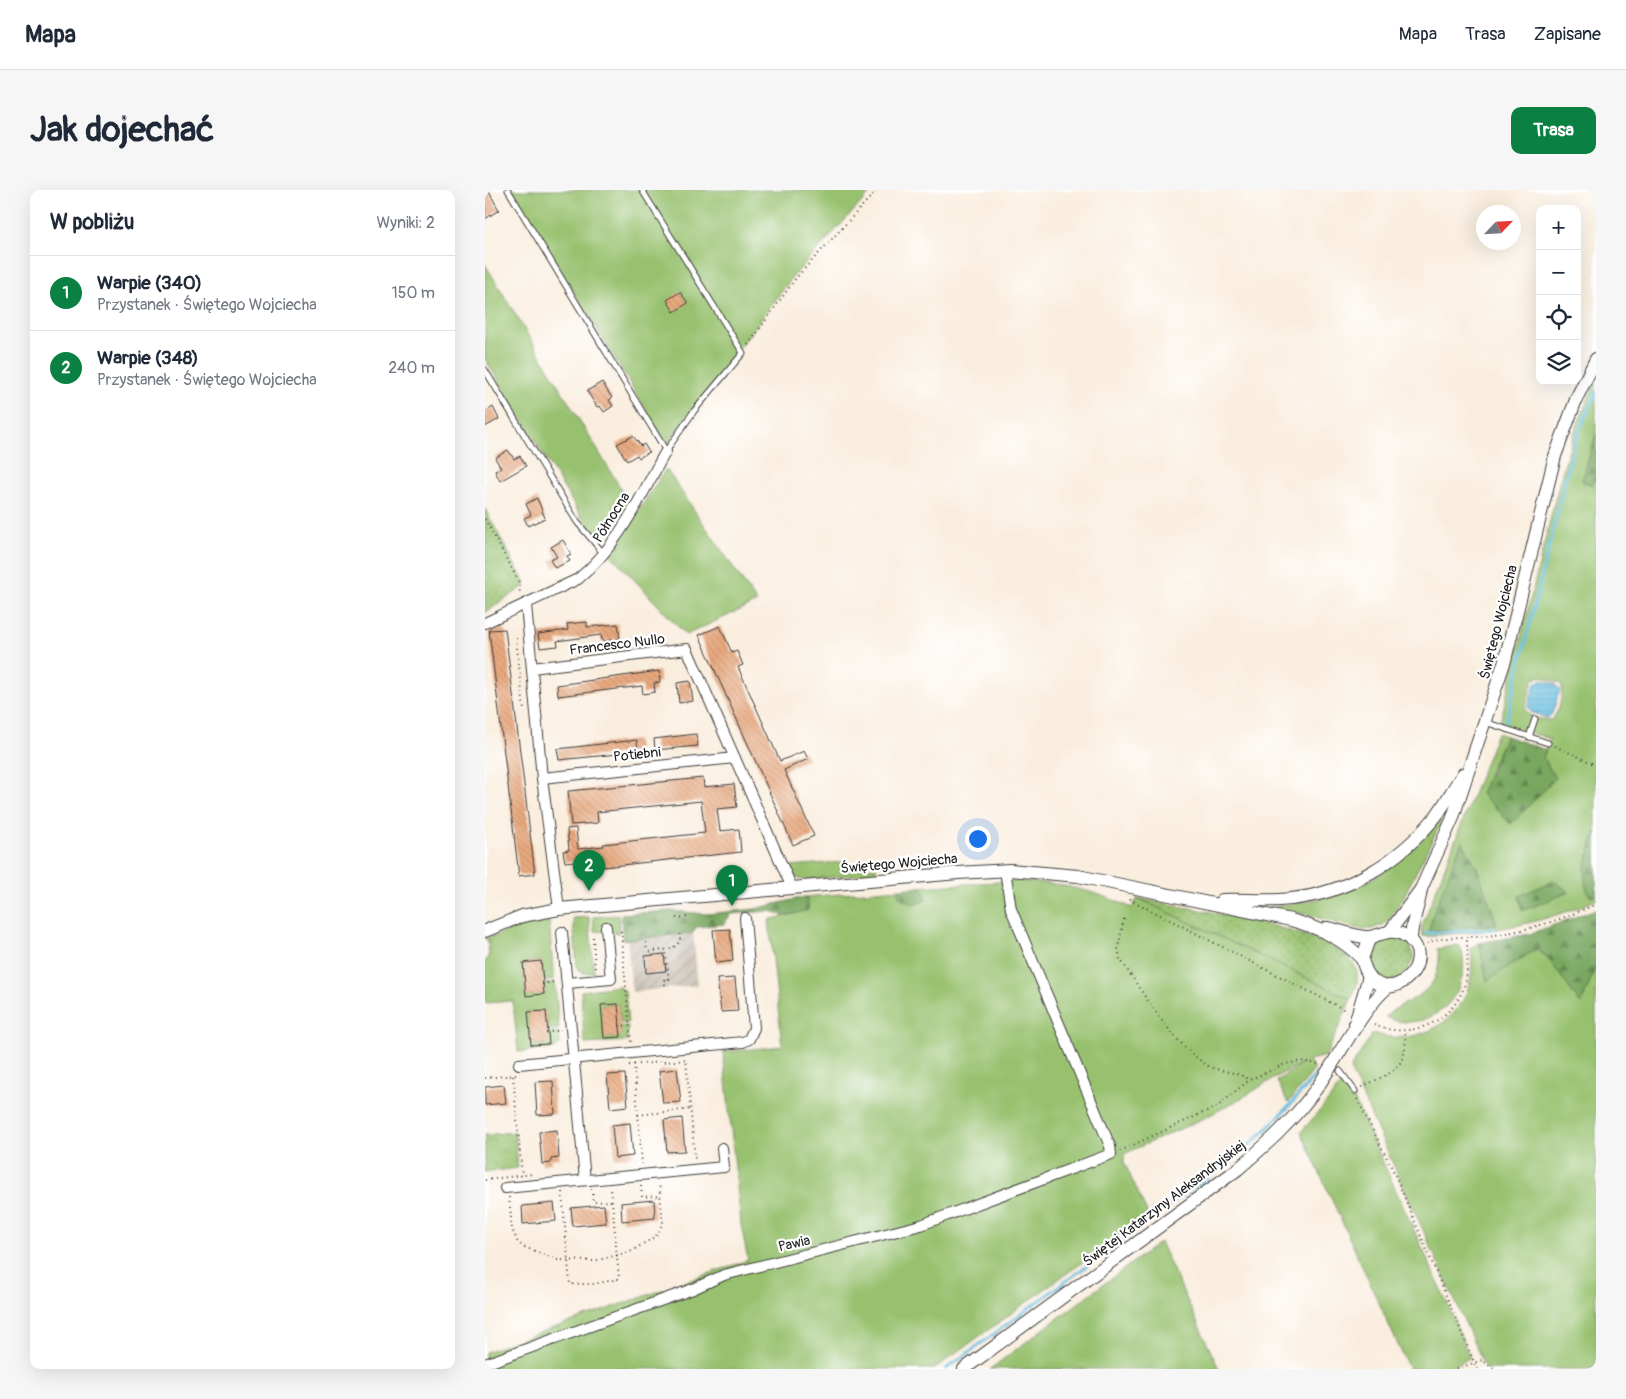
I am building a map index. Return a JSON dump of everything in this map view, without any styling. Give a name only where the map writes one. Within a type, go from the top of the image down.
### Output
[{"type":"street","name":"Świętego Wojciecha","points":[[1390,932],[1421,890],[1452,820],[1505,660],[1555,456],[1577,397],[1596,359]]},
{"type":"street","name":"Północna","points":[[485,623],[578,578],[605,554],[666,451]]},
{"type":"street","points":[[525,605],[542,778],[559,909]]},
{"type":"street","name":"Francesco Nullo","points":[[531,668],[687,649],[792,888]]},
{"type":"street","name":"Potiebni","points":[[542,778],[735,758]]},
{"type":"street","points":[[1200,900],[1264,901],[1302,898],[1359,880],[1395,857],[1425,830],[1472,761]]},
{"type":"street","name":"Świętego Wojciecha","points":[[485,931],[522,916],[559,909],[1005,870],[1078,876],[1200,900],[1314,927],[1337,929],[1366,938],[1374,936]]},
{"type":"street","points":[[1005,870],[1011,909],[1110,1146],[1111,1154]]},
{"type":"street","name":"Świętego Wojciecha","points":[[1417,943],[1412,928],[1419,908],[1421,890]]},
{"type":"street","points":[[519,1064],[743,1042],[749,1039],[754,1028],[745,918]]},
{"type":"street","points":[[567,983],[611,979],[606,927]]},
{"type":"street","name":"Świętego Wojciecha","points":[[1314,927],[1340,940],[1362,959]]},
{"type":"street","points":[[562,932],[585,1180]]},
{"type":"street","points":[[1390,932],[1402,934],[1417,943],[1417,961],[1415,971],[1409,979],[1400,985],[1389,986],[1378,984],[1369,976],[1362,959],[1368,942],[1374,936],[1390,932]]},
{"type":"street","name":"Świętej Katarzyny Aleksandryjskiej","points":[[964,1369],[1238,1169],[1286,1125],[1336,1069],[1352,1033],[1369,976]]},
{"type":"street","name":"Świętej Katarzyny Aleksandryjskiej","points":[[1352,1033],[1379,994],[1389,986]]},
{"type":"street","points":[[507,1192],[585,1180],[723,1167],[723,1148]]},
{"type":"street","name":"Pawia","points":[[485,1364],[693,1290],[724,1275],[921,1225],[1111,1154]]},
{"type":"lane","points":[[508,190],[666,451],[694,411],[743,353],[642,190]]},
{"type":"lane","points":[[485,370],[577,522],[605,554]]},
{"type":"lane","points":[[1529,737],[1535,719]]},
{"type":"lane","points":[[1485,722],[1549,743]]},
{"type":"lane","points":[[1336,1069],[1355,1091]]},
{"type":"path","points":[[743,353],[769,313],[796,278],[877,190]]},
{"type":"path","points":[[485,519],[519,582],[518,591]]},
{"type":"path","points":[[1549,743],[1577,758],[1596,764]]},
{"type":"path","points":[[1124,897],[1349,1012]]},
{"type":"path","points":[[1417,943],[1444,938],[1467,938],[1518,931],[1546,924],[1596,904]]},
{"type":"path","points":[[676,918],[687,917]]},
{"type":"path","points":[[1124,919],[1118,948],[1120,959],[1185,1048],[1208,1066],[1243,1076],[1249,1080]]},
{"type":"path","points":[[621,931],[631,1043]]},
{"type":"path","points":[[646,942],[646,952],[665,950],[678,944],[680,934]]},
{"type":"path","points":[[593,937],[596,974]]},
{"type":"path","points":[[1374,1025],[1405,1031],[1434,1023],[1449,1012],[1465,986],[1468,971],[1467,938]]},
{"type":"path","points":[[665,950],[669,979],[664,980],[665,985]]},
{"type":"path","points":[[542,984],[556,981],[555,972]]},
{"type":"path","points":[[617,985],[626,984]]},
{"type":"path","points":[[560,1021],[562,1038]]},
{"type":"path","points":[[619,1026],[630,1024]]},
{"type":"path","points":[[546,1033],[561,1030]]},
{"type":"path","points":[[1405,1031],[1406,1048],[1403,1062],[1391,1072],[1355,1091],[1359,1104],[1393,1170],[1477,1369]]},
{"type":"path","points":[[622,1044],[631,1043],[632,1045],[637,1045]]},
{"type":"path","points":[[624,1065],[686,1060],[695,1159],[687,1160]]},
{"type":"path","points":[[1111,1154],[1149,1139],[1218,1106],[1249,1080],[1285,1064],[1301,1060],[1336,1069]]},
{"type":"path","points":[[634,1064],[642,1164]]},
{"type":"path","points":[[485,1078],[522,1075]]},
{"type":"path","points":[[513,1076],[521,1175]]},
{"type":"path","points":[[638,1115],[691,1109]]},
{"type":"path","points":[[485,1180],[539,1173]]},
{"type":"path","points":[[507,1192],[512,1229],[519,1243],[539,1254],[568,1261],[594,1261],[617,1256],[645,1244],[661,1230],[663,1222],[659,1183]]},
{"type":"path","points":[[641,1185],[642,1197],[661,1196]]},
{"type":"path","points":[[562,1192],[570,1284],[593,1284],[619,1279],[611,1188]]},
{"type":"path","points":[[592,1189],[593,1202],[612,1200]]},
{"type":"path","points":[[1457,1369],[1482,1360],[1494,1369]]},
{"type":"shaded area","points":[[693,933],[698,985],[632,992],[627,939]]},
{"type":"green space","points":[[512,190],[873,190],[795,274],[667,444]]},
{"type":"green space","points":[[485,264],[629,502],[599,540],[590,531],[485,359]]},
{"type":"green space","points":[[1596,381],[1596,900],[1560,914],[1525,924],[1469,933],[1423,936],[1421,930],[1423,923],[1497,733],[1506,736],[1488,774],[1510,824],[1555,779],[1543,757],[1550,739],[1500,723],[1560,480],[1576,427]],"holes":[[[1540,676],[1561,684],[1560,703],[1551,720],[1532,718],[1525,709],[1533,680]],[[1462,842],[1477,868],[1497,924],[1430,930]]]},
{"type":"green space","points":[[1596,434],[1596,474],[1592,485],[1582,481]]},
{"type":"green space","points":[[666,469],[757,602],[686,635],[610,554]]},
{"type":"green space","points":[[485,509],[526,585],[485,613]]},
{"type":"green space","points":[[1506,736],[1546,750],[1543,757],[1555,779],[1511,824],[1481,794]]},
{"type":"green space","points":[[1449,807],[1402,900],[1387,923],[1372,929],[1359,929],[1309,915],[1268,907],[1325,897],[1349,890],[1371,880],[1391,867],[1411,850],[1430,831]]},
{"type":"green space","points":[[1596,831],[1596,895],[1591,897],[1587,890],[1585,874],[1588,856]]},
{"type":"green space","points":[[1462,841],[1477,868],[1497,924],[1429,931],[1433,914]]},
{"type":"green space","points":[[844,862],[848,869],[876,867],[877,873],[802,880],[795,876],[789,866]]},
{"type":"green space","points":[[1011,881],[1044,883],[1088,891],[1132,908],[1138,898],[1351,999],[1326,1056],[1309,1060],[1314,1070],[1288,1103],[1277,1081],[1301,1064],[1213,1114],[1124,1154],[1124,1162],[1148,1215],[934,1369],[485,1369],[485,1352],[748,1260],[741,1225],[723,1052],[782,1046],[769,920],[797,913],[808,900],[804,897],[900,889],[898,892],[924,890],[919,887]]},
{"type":"green space","points":[[1554,881],[1569,892],[1522,911],[1519,896]]},
{"type":"green space","points":[[919,887],[924,890],[926,900],[922,902],[911,903],[898,895],[900,889]]},
{"type":"green space","points":[[804,897],[808,900],[808,910],[785,916],[771,911],[731,914],[724,924],[696,927],[693,933],[623,940],[621,914],[671,911],[707,914],[755,909]]},
{"type":"green space","points":[[1138,898],[1253,921],[1315,939],[1339,951],[1353,963],[1357,976],[1356,986],[1351,999]]},
{"type":"green space","points":[[1596,909],[1596,965],[1581,1004],[1548,958],[1536,949],[1487,981],[1479,943],[1530,934]]},
{"type":"green space","points":[[618,915],[619,933],[594,931],[593,917]]},
{"type":"green space","points":[[589,917],[594,973],[583,973],[577,968],[573,918]]},
{"type":"green space","points":[[549,921],[554,980],[544,981],[541,961],[523,963],[526,996],[544,994],[544,984],[555,983],[559,1029],[549,1030],[545,1011],[528,1012],[531,1045],[548,1044],[546,1033],[559,1032],[560,1043],[555,1049],[518,1052],[513,1001],[485,1003],[485,963],[489,954],[488,940],[485,939],[515,928]]},
{"type":"green space","points":[[1388,935],[1408,943],[1414,957],[1404,979],[1380,982],[1365,954],[1368,946]]},
{"type":"green space","points":[[1479,943],[1487,980],[1536,949],[1548,958],[1581,1004],[1596,965],[1596,1369],[1486,1369],[1350,1069],[1373,1033],[1388,1037],[1418,1035],[1444,1022],[1455,1012],[1469,985],[1472,966],[1471,947]]},
{"type":"green space","points":[[1459,945],[1462,952],[1463,972],[1460,985],[1454,997],[1445,1007],[1424,1020],[1398,1021],[1385,1017],[1424,992],[1430,986],[1438,968],[1439,956],[1437,949]]},
{"type":"green space","points":[[619,986],[625,991],[628,1023],[621,1023],[618,1004],[601,1005],[604,1038],[621,1037],[619,1026],[628,1026],[627,1041],[586,1044],[584,1040],[581,991]]},
{"type":"green space","points":[[1341,1083],[1348,1089],[1355,1101],[1446,1300],[1470,1358],[1446,1369],[1409,1369],[1301,1132]]},
{"type":"green space","points":[[515,1132],[518,1168],[485,1172],[485,1135]]},
{"type":"green space","points":[[1160,1242],[1219,1369],[990,1369]]},
{"type":"water","points":[[1541,680],[1555,684],[1560,690],[1552,714],[1547,718],[1531,712],[1528,707],[1535,684]]},
{"type":"building","points":[[485,190],[488,190],[499,210],[485,219]]},
{"type":"building","points":[[680,292],[688,303],[674,312],[667,300]]},
{"type":"building","points":[[602,382],[612,398],[609,400],[613,406],[604,412],[600,406],[597,407],[587,391]]},
{"type":"building","points":[[493,407],[499,419],[485,427],[485,412]]},
{"type":"building","points":[[633,436],[641,446],[644,444],[649,452],[639,458],[637,455],[627,461],[617,444]]},
{"type":"building","points":[[508,450],[514,459],[520,456],[526,466],[500,481],[495,471],[501,468],[495,458]]},
{"type":"building","points":[[537,498],[545,518],[528,526],[524,518],[531,515],[526,504]]},
{"type":"building","points":[[563,540],[571,554],[567,556],[570,561],[555,568],[550,560],[557,557],[551,547]]},
{"type":"building","points":[[587,622],[587,627],[618,624],[620,639],[602,641],[601,635],[557,641],[558,646],[540,648],[538,634],[568,630],[567,624]]},
{"type":"building","points":[[720,626],[732,653],[737,651],[743,665],[738,667],[780,761],[804,751],[808,759],[784,770],[814,836],[793,845],[699,635]]},
{"type":"building","points":[[505,629],[535,874],[519,876],[489,630]]},
{"type":"building","points":[[659,671],[660,682],[654,683],[655,692],[643,694],[642,686],[558,696],[557,685]]},
{"type":"building","points":[[690,681],[693,701],[679,703],[677,683]]},
{"type":"building","points":[[696,734],[698,746],[655,750],[654,739]]},
{"type":"building","points":[[637,740],[638,752],[559,760],[557,749]]},
{"type":"building","points":[[703,778],[704,787],[734,784],[737,807],[717,809],[720,831],[739,829],[741,852],[603,867],[603,858],[565,862],[563,851],[569,850],[567,829],[576,828],[578,849],[604,846],[603,844],[705,833],[701,801],[597,812],[598,823],[571,825],[568,791]]},
{"type":"building","points":[[730,929],[733,961],[716,963],[713,930]]},
{"type":"building","points":[[664,954],[666,971],[646,973],[645,956]]},
{"type":"building","points":[[541,961],[544,994],[526,996],[523,963]]},
{"type":"building","points":[[735,978],[738,1011],[721,1012],[717,979]]},
{"type":"building","points":[[618,1004],[621,1037],[604,1038],[601,1005]]},
{"type":"building","points":[[546,1011],[549,1044],[531,1045],[528,1012]]},
{"type":"building","points":[[677,1069],[681,1102],[663,1103],[659,1071]]},
{"type":"building","points":[[625,1074],[628,1106],[610,1108],[607,1075]]},
{"type":"building","points":[[553,1081],[555,1114],[537,1115],[535,1082]]},
{"type":"building","points":[[504,1085],[506,1103],[485,1105],[485,1087]]},
{"type":"building","points":[[682,1118],[685,1151],[667,1152],[664,1120]]},
{"type":"building","points":[[630,1123],[633,1156],[615,1158],[612,1125]]},
{"type":"building","points":[[557,1130],[559,1158],[551,1159],[551,1163],[542,1164],[539,1132]]},
{"type":"building","points":[[654,1200],[655,1218],[622,1221],[621,1203]]},
{"type":"building","points":[[554,1203],[556,1221],[523,1224],[522,1206]]},
{"type":"building","points":[[604,1205],[606,1223],[573,1226],[571,1208]]},
{"type":"waterway","points":[[1506,721],[1570,460],[1579,431],[1596,393]]},
{"type":"waterway","points":[[1426,933],[1494,929]]},
{"type":"waterway","points":[[946,1369],[1237,1156],[1279,1116],[1317,1073]]},
{"type":"place","name":"Warpie (348)","points":[[589,891]]},
{"type":"place","name":"Warpie (340)","points":[[732,906]]}]
